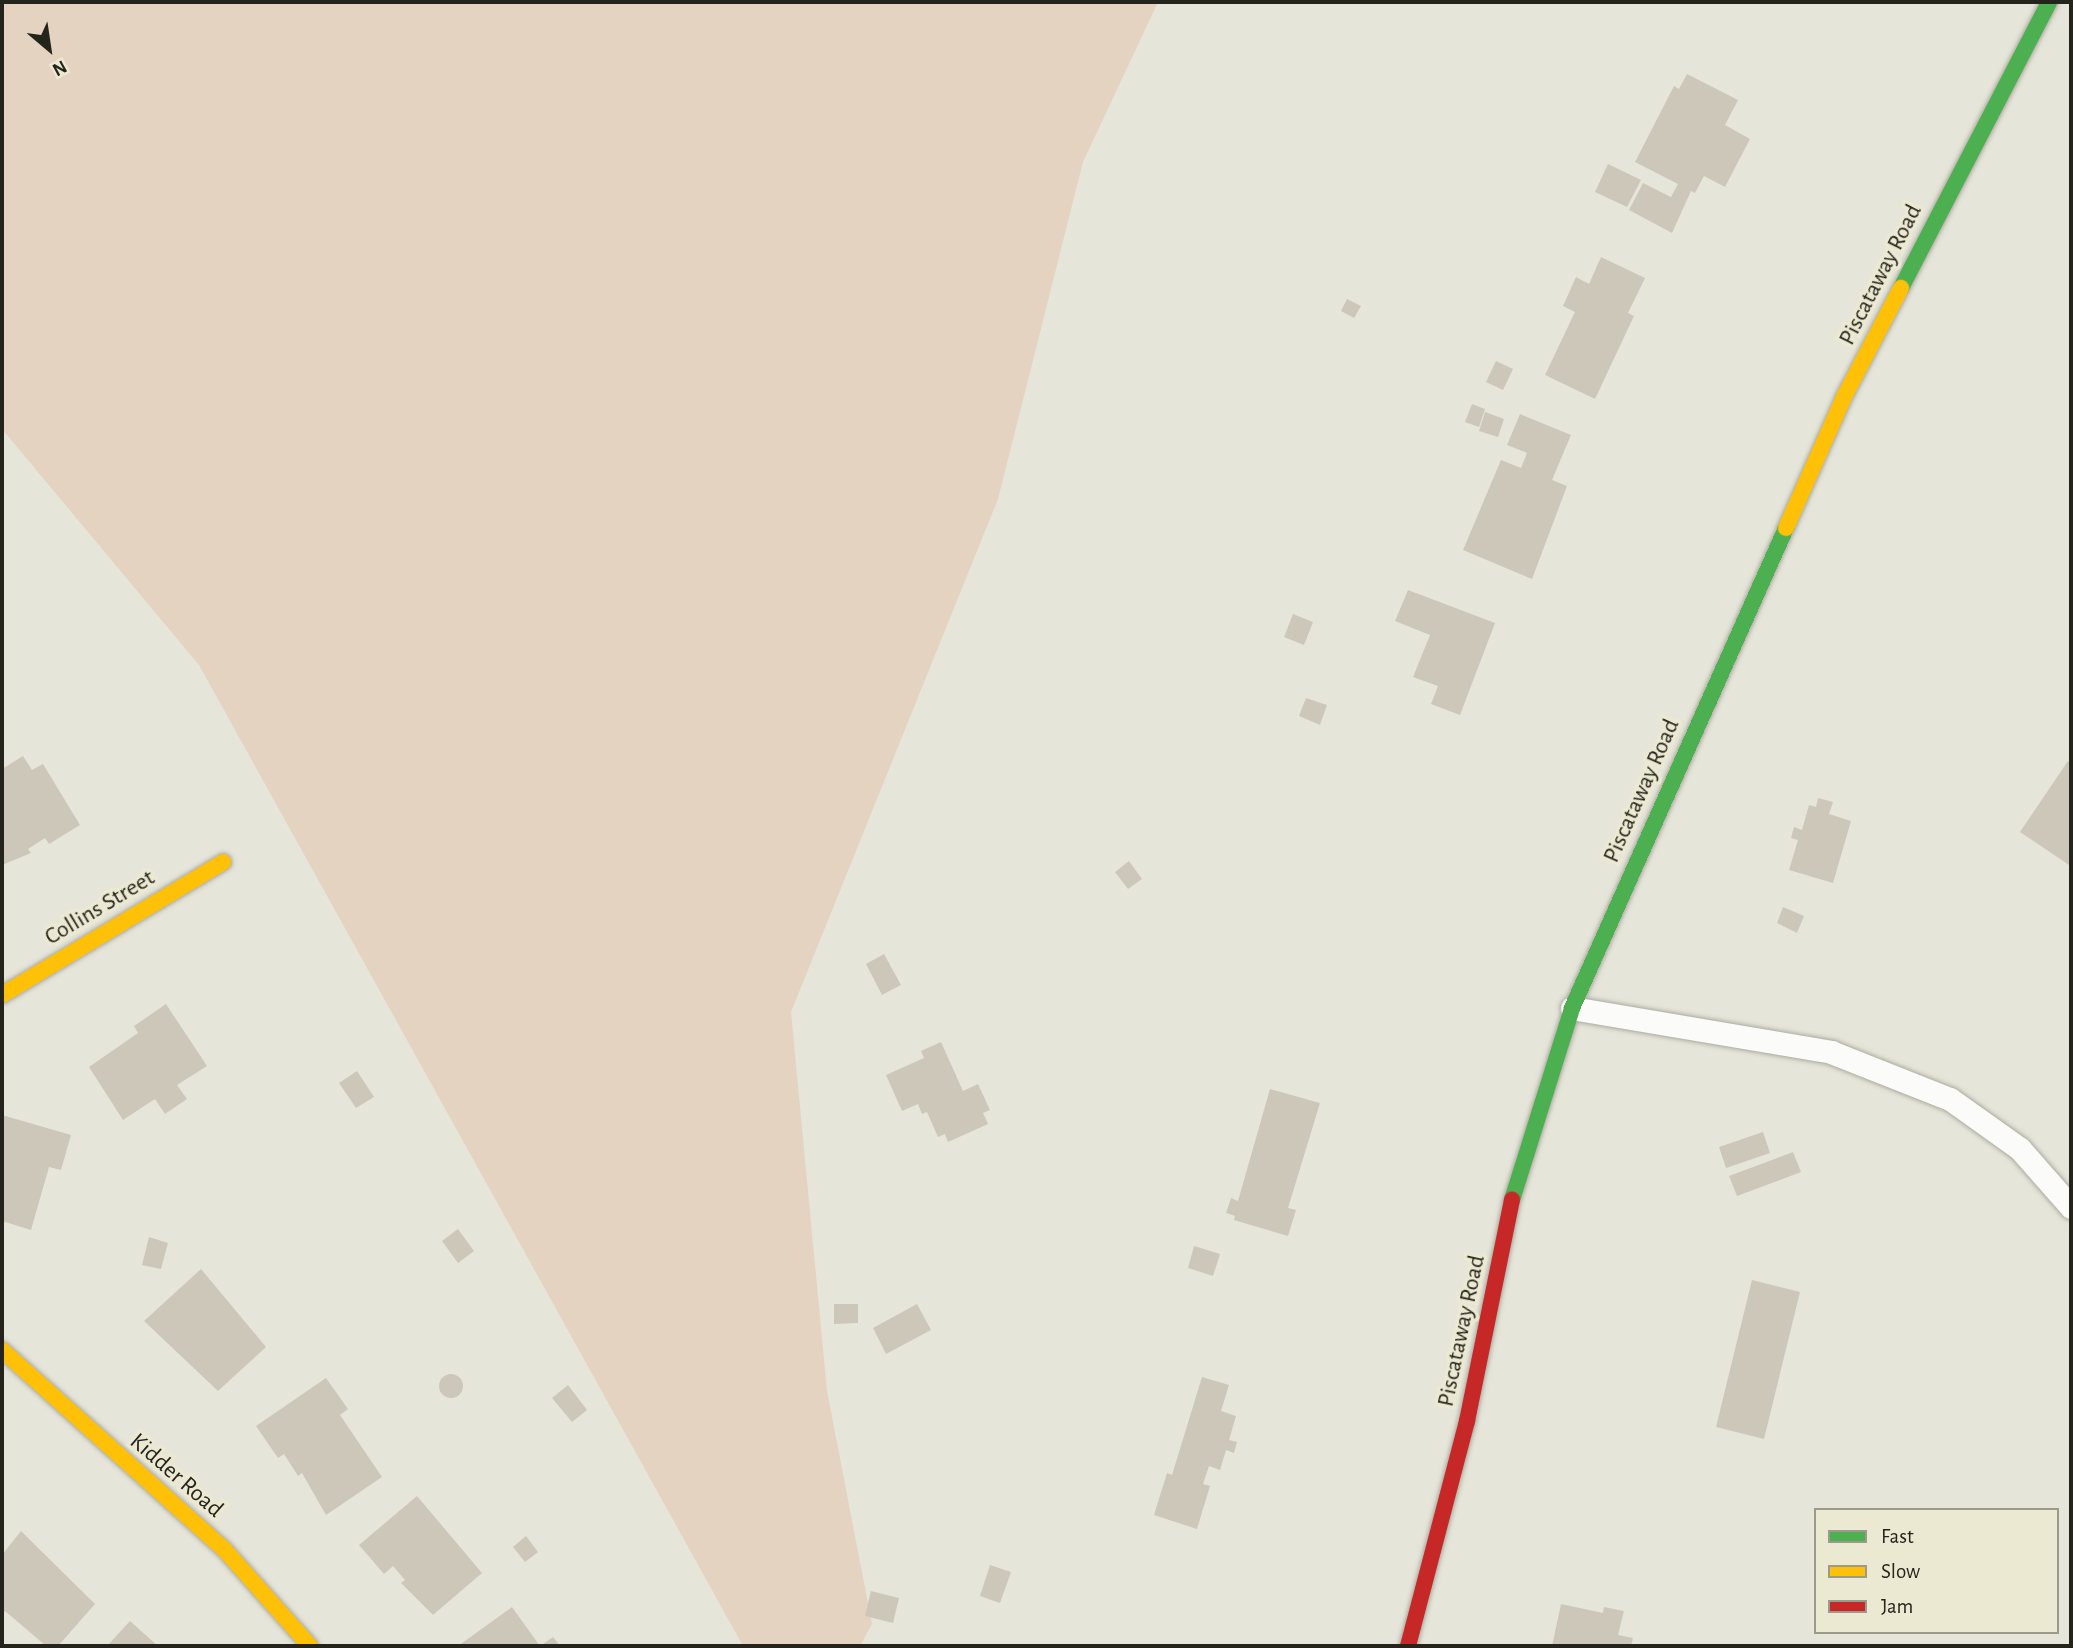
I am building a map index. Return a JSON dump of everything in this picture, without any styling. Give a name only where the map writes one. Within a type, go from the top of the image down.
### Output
[{"type":"main road","name":"Piscataway Road","points":[[1408,1646],[1467,1421],[1516,1178],[1572,1007],[1846,395],[2049,2]]},
{"type":"main road","name":"Collins Street","points":[[2,995],[223,862]]},
{"type":"main road","name":"Kidder Road","points":[[2,1350],[223,1548],[310,1646]]},
{"type":"lane","points":[[1572,1007],[1831,1052],[1950,1099],[2020,1149],[2071,1208]]},
{"type":"shaded area","points":[[2,2],[1158,2],[1083,162],[998,499],[791,1012],[827,1391],[872,1624],[860,1646],[743,1646],[199,665],[2,429]]},
{"type":"building","points":[[1687,74],[1738,100],[1725,125],[1750,139],[1725,187],[1704,176],[1695,193],[1691,191],[1672,233],[1629,210],[1643,183],[1671,197],[1678,184],[1635,162],[1674,86],[1679,89]]},
{"type":"building","points":[[1608,164],[1641,180],[1627,207],[1595,192]]},
{"type":"building","points":[[1601,257],[1645,278],[1628,313],[1634,316],[1595,399],[1545,375],[1575,312],[1563,306],[1576,277],[1589,284]]},
{"type":"building","points":[[1347,299],[1361,306],[1354,318],[1341,311]]},
{"type":"building","points":[[1496,361],[1513,369],[1503,390],[1486,382]]},
{"type":"building","points":[[1472,404],[1485,409],[1479,427],[1465,422]]},
{"type":"building","points":[[1485,412],[1504,419],[1498,437],[1479,431]]},
{"type":"building","points":[[1520,414],[1571,435],[1552,480],[1567,486],[1532,579],[1463,550],[1501,460],[1521,468],[1527,453],[1507,445]]},
{"type":"building","points":[[1408,590],[1495,623],[1460,715],[1431,704],[1438,686],[1413,677],[1430,635],[1395,621]]},
{"type":"building","points":[[1293,614],[1313,622],[1304,645],[1284,637]]},
{"type":"building","points":[[1306,698],[1327,705],[1320,725],[1299,716]]},
{"type":"building","points":[[23,756],[32,770],[43,764],[80,825],[49,844],[45,838],[28,849],[31,853],[2,865],[2,769]]},
{"type":"building","points":[[2068,761],[2071,764],[2069,865],[2020,832]]},
{"type":"building","points":[[1818,798],[1833,802],[1829,814],[1851,821],[1833,883],[1789,870],[1798,840],[1791,838],[1794,827],[1802,830],[1809,805],[1816,807]]},
{"type":"building","points":[[1129,861],[1142,879],[1128,889],[1115,872]]},
{"type":"building","points":[[1783,907],[1804,916],[1797,933],[1777,923]]},
{"type":"building","points":[[884,954],[901,985],[882,995],[866,964]]},
{"type":"building","points":[[166,1004],[207,1066],[177,1085],[187,1099],[165,1114],[155,1099],[123,1120],[89,1067],[138,1033],[134,1026]]},
{"type":"building","points":[[941,1042],[963,1091],[978,1084],[990,1110],[983,1113],[988,1124],[948,1142],[945,1134],[938,1137],[927,1112],[922,1114],[918,1104],[902,1111],[886,1075],[924,1058],[921,1051]]},
{"type":"building","points":[[357,1071],[374,1097],[356,1108],[339,1083]]},
{"type":"building","points":[[1270,1089],[1320,1103],[1288,1208],[1296,1210],[1288,1236],[1234,1220],[1235,1216],[1226,1213],[1231,1198],[1238,1201]]},
{"type":"building","points":[[2,1115],[71,1135],[61,1170],[49,1167],[31,1230],[2,1221]]},
{"type":"building","points":[[1763,1132],[1770,1153],[1726,1168],[1719,1147]]},
{"type":"building","points":[[1793,1152],[1801,1172],[1737,1196],[1729,1176]]},
{"type":"building","points":[[458,1229],[474,1251],[458,1263],[442,1241]]},
{"type":"building","points":[[149,1237],[168,1243],[161,1269],[142,1265]]},
{"type":"building","points":[[1194,1246],[1220,1254],[1213,1276],[1188,1268]]},
{"type":"building","points":[[201,1269],[266,1347],[218,1391],[144,1321]]},
{"type":"building","points":[[1752,1280],[1800,1292],[1764,1439],[1716,1427]]},
{"type":"building","points":[[834,1304],[858,1304],[858,1323],[834,1324]]},
{"type":"building","points":[[917,1304],[931,1330],[886,1354],[873,1328]]},
{"type":"building","points":[[451,1374],[459,1378],[463,1386],[459,1394],[451,1398],[443,1394],[439,1386],[443,1378]]},
{"type":"building","points":[[1202,1377],[1229,1385],[1221,1411],[1236,1416],[1229,1440],[1237,1442],[1234,1453],[1226,1450],[1220,1470],[1209,1466],[1203,1484],[1210,1486],[1197,1529],[1154,1515],[1167,1473],[1172,1475]]},
{"type":"building","points":[[326,1378],[348,1409],[340,1415],[382,1477],[326,1515],[302,1473],[298,1476],[284,1454],[278,1458],[256,1426]]},
{"type":"building","points":[[568,1385],[587,1410],[572,1422],[552,1398]]},
{"type":"building","points":[[417,1496],[482,1573],[433,1615],[401,1583],[405,1580],[393,1566],[384,1574],[359,1545]]},
{"type":"building","points":[[21,1531],[95,1604],[58,1646],[46,1646],[5,1611],[2,1615],[2,1555]]},
{"type":"building","points":[[526,1536],[538,1552],[525,1562],[513,1547]]},
{"type":"building","points":[[990,1565],[1011,1572],[1000,1603],[980,1596]]},
{"type":"building","points":[[871,1591],[899,1598],[893,1623],[865,1616]]},
{"type":"building","points":[[1561,1604],[1603,1613],[1604,1607],[1624,1611],[1618,1635],[1633,1638],[1631,1646],[1552,1646]]},
{"type":"building","points":[[512,1607],[540,1646],[458,1646]]},
{"type":"building","points":[[130,1621],[158,1646],[107,1646]]},
{"type":"building","points":[[553,1637],[560,1646],[540,1646]]},
{"type":"traffic: fast","points":[[1901,288],[2049,2]]},
{"type":"traffic: fast","points":[[1512,1200],[1572,1008],[1786,528]]},
{"type":"traffic: slow","points":[[1786,528],[1845,395],[1901,288]]},
{"type":"traffic: slow","points":[[2,995],[223,862]]},
{"type":"traffic: slow","points":[[2,1350],[223,1548],[310,1646]]},
{"type":"traffic: jam","points":[[1408,1646],[1467,1421],[1512,1200]]}]
